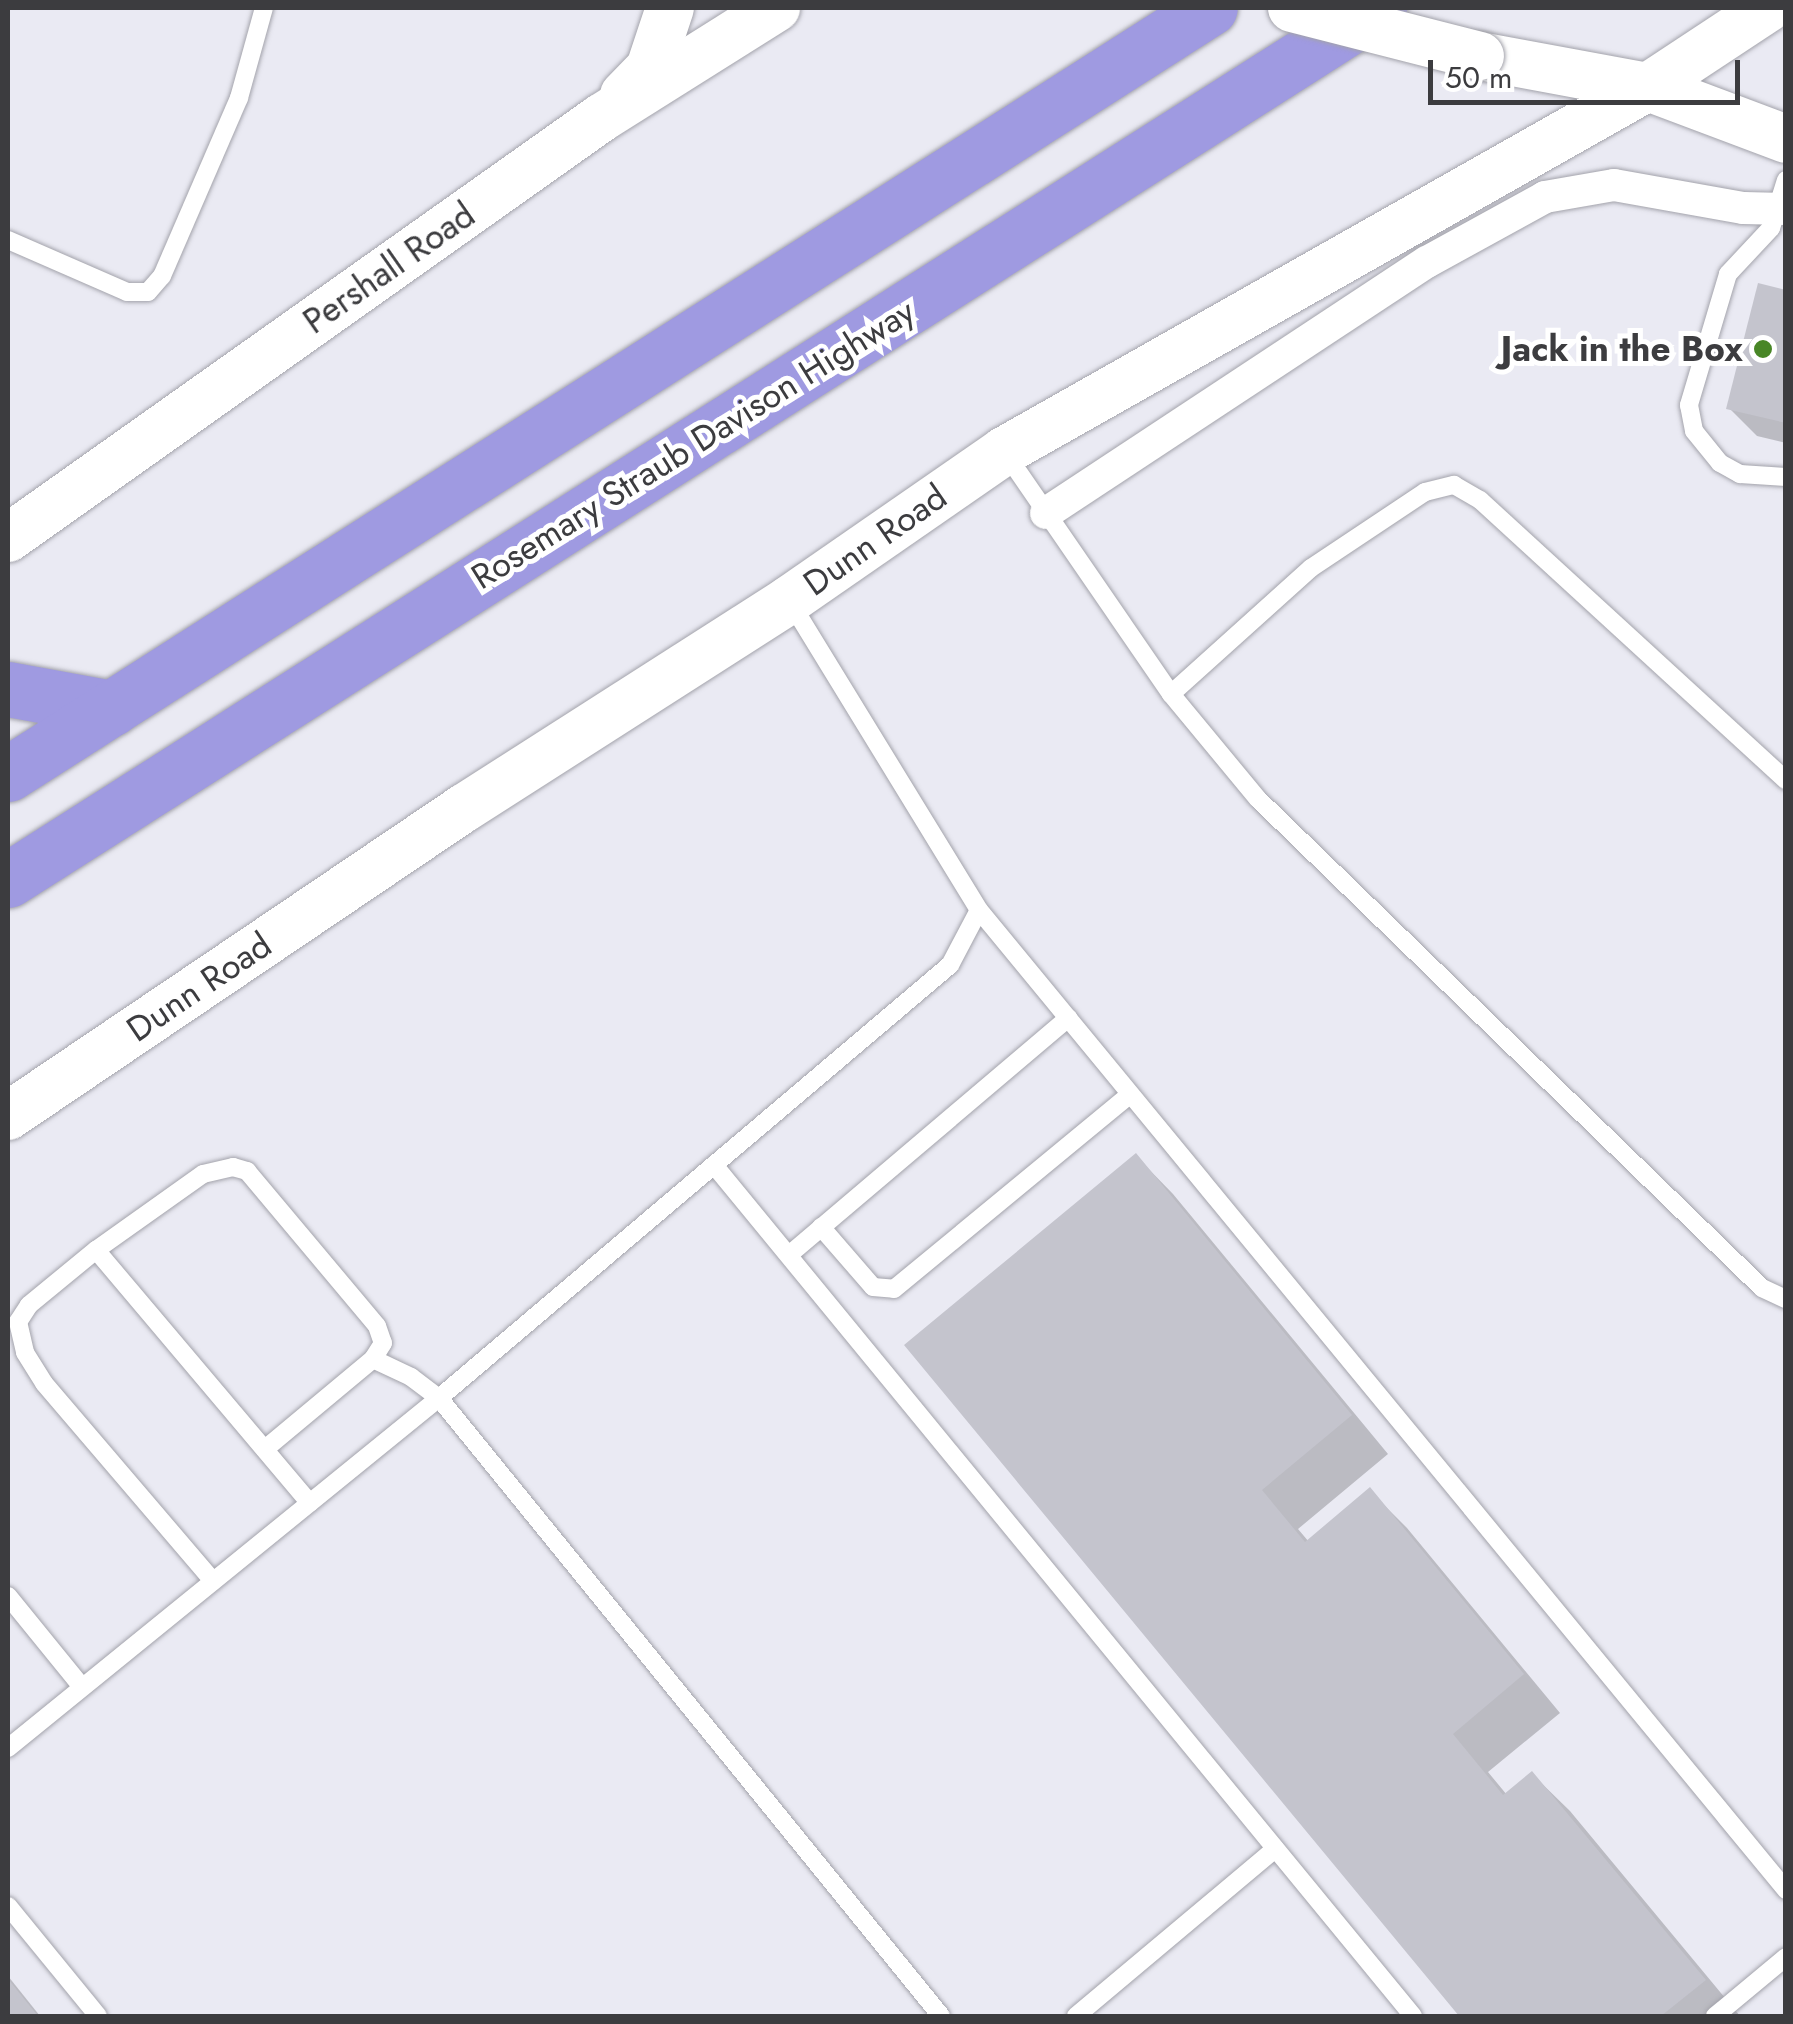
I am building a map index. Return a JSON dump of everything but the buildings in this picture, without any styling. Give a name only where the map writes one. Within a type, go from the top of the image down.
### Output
[{"type":"highway","points":[[8,774],[1210,8]]},
{"type":"highway","name":"Rosemary Straub Davison Highway","points":[[8,880],[1379,8]]},
{"type":"highway","points":[[8,689],[112,708]]},
{"type":"street","points":[[601,118],[650,68],[670,8]]},
{"type":"street","name":"Pershall Road","points":[[8,538],[601,118],[776,8]]},
{"type":"street","points":[[1292,8],[1480,56],[1648,88],[1786,139]]},
{"type":"street","name":"Dunn Road","points":[[8,1116],[464,808],[789,600],[1004,451],[1648,88],[1768,8]]},
{"type":"street","points":[[1046,512],[1427,262],[1545,196],[1614,186],[1783,200]]},
{"type":"lane","points":[[8,240],[126,292],[148,292],[162,276],[239,98],[264,8]]},
{"type":"lane","points":[[1783,200],[1772,228],[1728,274],[1689,405],[1694,430],[1705,448],[1740,474],[1786,477]]},
{"type":"lane","points":[[1004,451],[1171,694],[1258,799],[1762,1288],[1786,1299]]},
{"type":"lane","points":[[1171,694],[1311,568],[1425,492],[1454,486],[1480,500],[1786,780]]},
{"type":"lane","points":[[789,600],[979,910],[1786,1890]]},
{"type":"lane","points":[[8,1748],[439,1398],[950,965],[979,910]]},
{"type":"lane","points":[[790,1254],[1068,1018]]},
{"type":"lane","points":[[821,1228],[874,1286],[894,1288],[1129,1095]]},
{"type":"lane","points":[[714,1165],[1412,2016]]},
{"type":"lane","points":[[213,1582],[44,1382],[25,1352],[18,1322],[28,1304],[96,1250],[203,1174],[233,1167],[247,1171],[378,1326],[383,1344],[374,1359],[264,1449]]},
{"type":"lane","points":[[96,1250],[310,1503]]},
{"type":"lane","points":[[374,1359],[411,1377],[439,1398],[941,2016]]},
{"type":"lane","points":[[8,1596],[82,1687]]},
{"type":"lane","points":[[1076,2016],[1275,1849]]},
{"type":"lane","points":[[8,1906],[98,2016]]},
{"type":"lane","points":[[1715,2016],[1786,1957]]},
{"type":"place","name":"Jack in the Box","points":[[1763,349]]}]
